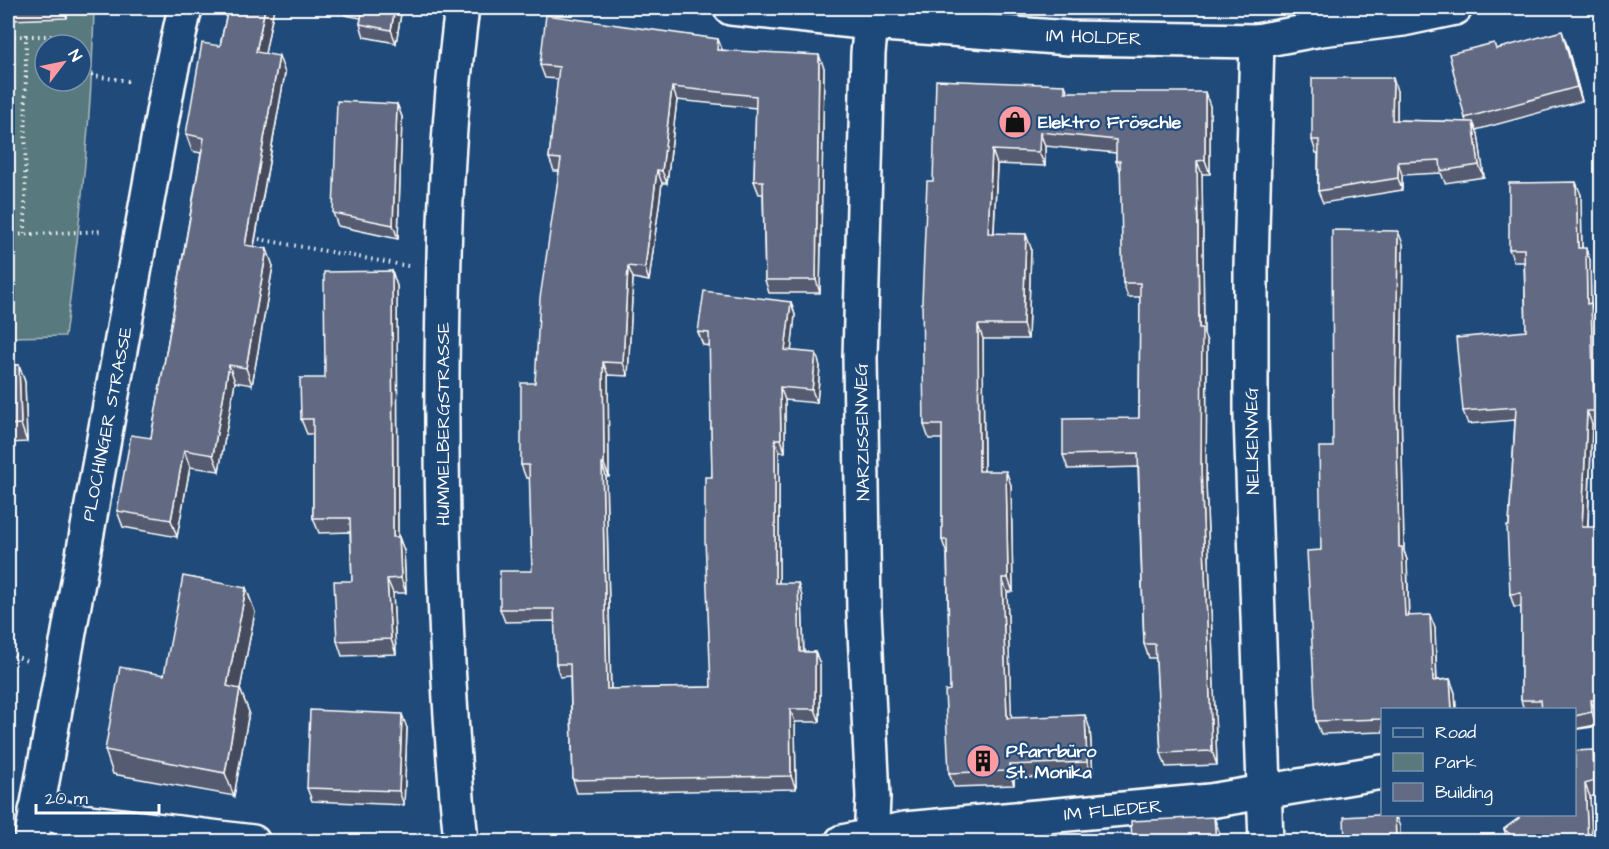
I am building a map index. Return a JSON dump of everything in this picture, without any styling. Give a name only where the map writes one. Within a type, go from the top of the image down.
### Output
[{"type":"street","name":"PLOCHINGER STRASSE","points":[[34,826],[168,85],[185,8]]},
{"type":"street","name":"HUMMELBERGSTRASSE","points":[[461,842],[444,604],[443,266],[462,8]]},
{"type":"street","name":"IM HOLDER","points":[[731,8],[871,23],[1069,38],[1257,41],[1320,29],[1403,20],[1455,8]]},
{"type":"street","name":"NARZISSENWEG","points":[[861,840],[873,797],[864,611],[860,358],[868,53],[871,23]]},
{"type":"street","name":"NELKENWEG","points":[[1257,41],[1251,267],[1251,417],[1266,842]]},
{"type":"street","points":[[1576,747],[1602,743]]},
{"type":"street","name":"IM FLIEDER","points":[[861,840],[905,829],[1210,801],[1381,772]]},
{"type":"street","points":[[34,826],[73,820],[253,842]]},
{"type":"path","points":[[8,36],[33,36]]},
{"type":"path","points":[[25,234],[26,36]]},
{"type":"path","points":[[93,76],[168,85]]},
{"type":"path","points":[[8,235],[143,230]]},
{"type":"path","points":[[241,236],[418,267],[443,266]]},
{"type":"green space","points":[[8,8],[94,8],[93,35],[93,33],[33,33],[33,93],[91,93],[76,254],[65,336],[8,337]]},
{"type":"building","points":[[228,8],[265,8],[256,52],[279,56],[245,245],[267,249],[246,368],[229,365],[213,455],[184,450],[171,520],[117,511],[131,435],[151,438],[204,138],[186,134],[202,43],[220,46]]},
{"type":"building","points":[[363,8],[395,8],[391,30],[360,24]]},
{"type":"building","points":[[546,15],[718,39],[717,50],[819,55],[816,280],[765,280],[763,181],[754,181],[756,96],[672,87],[662,171],[657,170],[645,268],[628,266],[623,363],[603,362],[604,464],[602,464],[607,689],[711,687],[705,539],[705,477],[712,477],[709,333],[698,332],[704,291],[791,302],[785,350],[816,353],[812,390],[780,387],[781,439],[775,439],[775,583],[798,583],[800,652],[815,652],[815,709],[790,709],[791,776],[573,780],[570,664],[556,664],[554,609],[500,609],[500,571],[532,571],[529,465],[521,465],[521,383],[535,383],[540,298],[561,159],[549,158],[559,67],[540,65]]},
{"type":"building","points":[[1562,31],[1577,87],[1465,118],[1449,54],[1494,43],[1496,49]]},
{"type":"building","points":[[1312,78],[1393,78],[1392,120],[1473,122],[1479,165],[1441,171],[1440,160],[1398,162],[1398,178],[1318,191],[1319,140],[1312,140]]},
{"type":"building","points":[[936,80],[1065,85],[1065,92],[1205,92],[1205,160],[1197,161],[1199,328],[1202,328],[1201,469],[1212,751],[1161,753],[1155,644],[1144,644],[1138,453],[1063,455],[1063,419],[1139,418],[1140,283],[1123,283],[1120,161],[1116,161],[1116,140],[1040,132],[1039,152],[992,150],[988,233],[1026,234],[1023,325],[978,325],[979,471],[1006,471],[1008,578],[1002,578],[1007,718],[1085,715],[1087,762],[1009,765],[1009,771],[949,773],[945,691],[950,690],[947,540],[942,540],[942,425],[924,425],[922,302],[927,181],[933,181]]},
{"type":"building","points":[[337,101],[397,104],[393,225],[333,213]]},
{"type":"building","points":[[1576,182],[1578,248],[1586,248],[1587,304],[1591,303],[1594,411],[1587,411],[1582,527],[1596,527],[1600,700],[1591,700],[1592,712],[1576,716],[1576,708],[1542,708],[1541,700],[1521,700],[1521,593],[1510,594],[1507,526],[1509,526],[1516,407],[1463,411],[1456,338],[1526,331],[1524,249],[1509,249],[1509,183]]},
{"type":"building","points":[[1332,230],[1398,231],[1396,392],[1399,547],[1402,547],[1405,616],[1430,615],[1433,681],[1450,679],[1452,708],[1381,708],[1381,719],[1316,721],[1307,551],[1321,550],[1319,447],[1333,447]]},
{"type":"building","points":[[392,271],[393,537],[399,537],[401,578],[387,579],[391,639],[337,641],[334,581],[352,581],[350,518],[313,518],[313,419],[301,419],[300,378],[325,378],[324,272]]},
{"type":"building","points":[[8,365],[19,365],[21,424],[8,425]]},
{"type":"building","points":[[183,576],[246,588],[227,686],[240,689],[225,773],[105,750],[120,667],[164,675]]},
{"type":"building","points":[[310,710],[402,714],[399,791],[307,788]]},
{"type":"building","points":[[1593,750],[1594,781],[1585,784],[1588,842],[1519,842],[1504,829],[1519,816],[1576,816],[1576,751]]},
{"type":"building","points":[[1395,816],[1396,842],[1345,842],[1344,817]]},
{"type":"building","points":[[1214,817],[1216,842],[1132,842],[1131,821]]},
{"type":"place","name":"Elektro Fröschle","points":[[1015,122]]},
{"type":"place","name":"Pfarrbüro St. Monika","points":[[983,761]]}]
